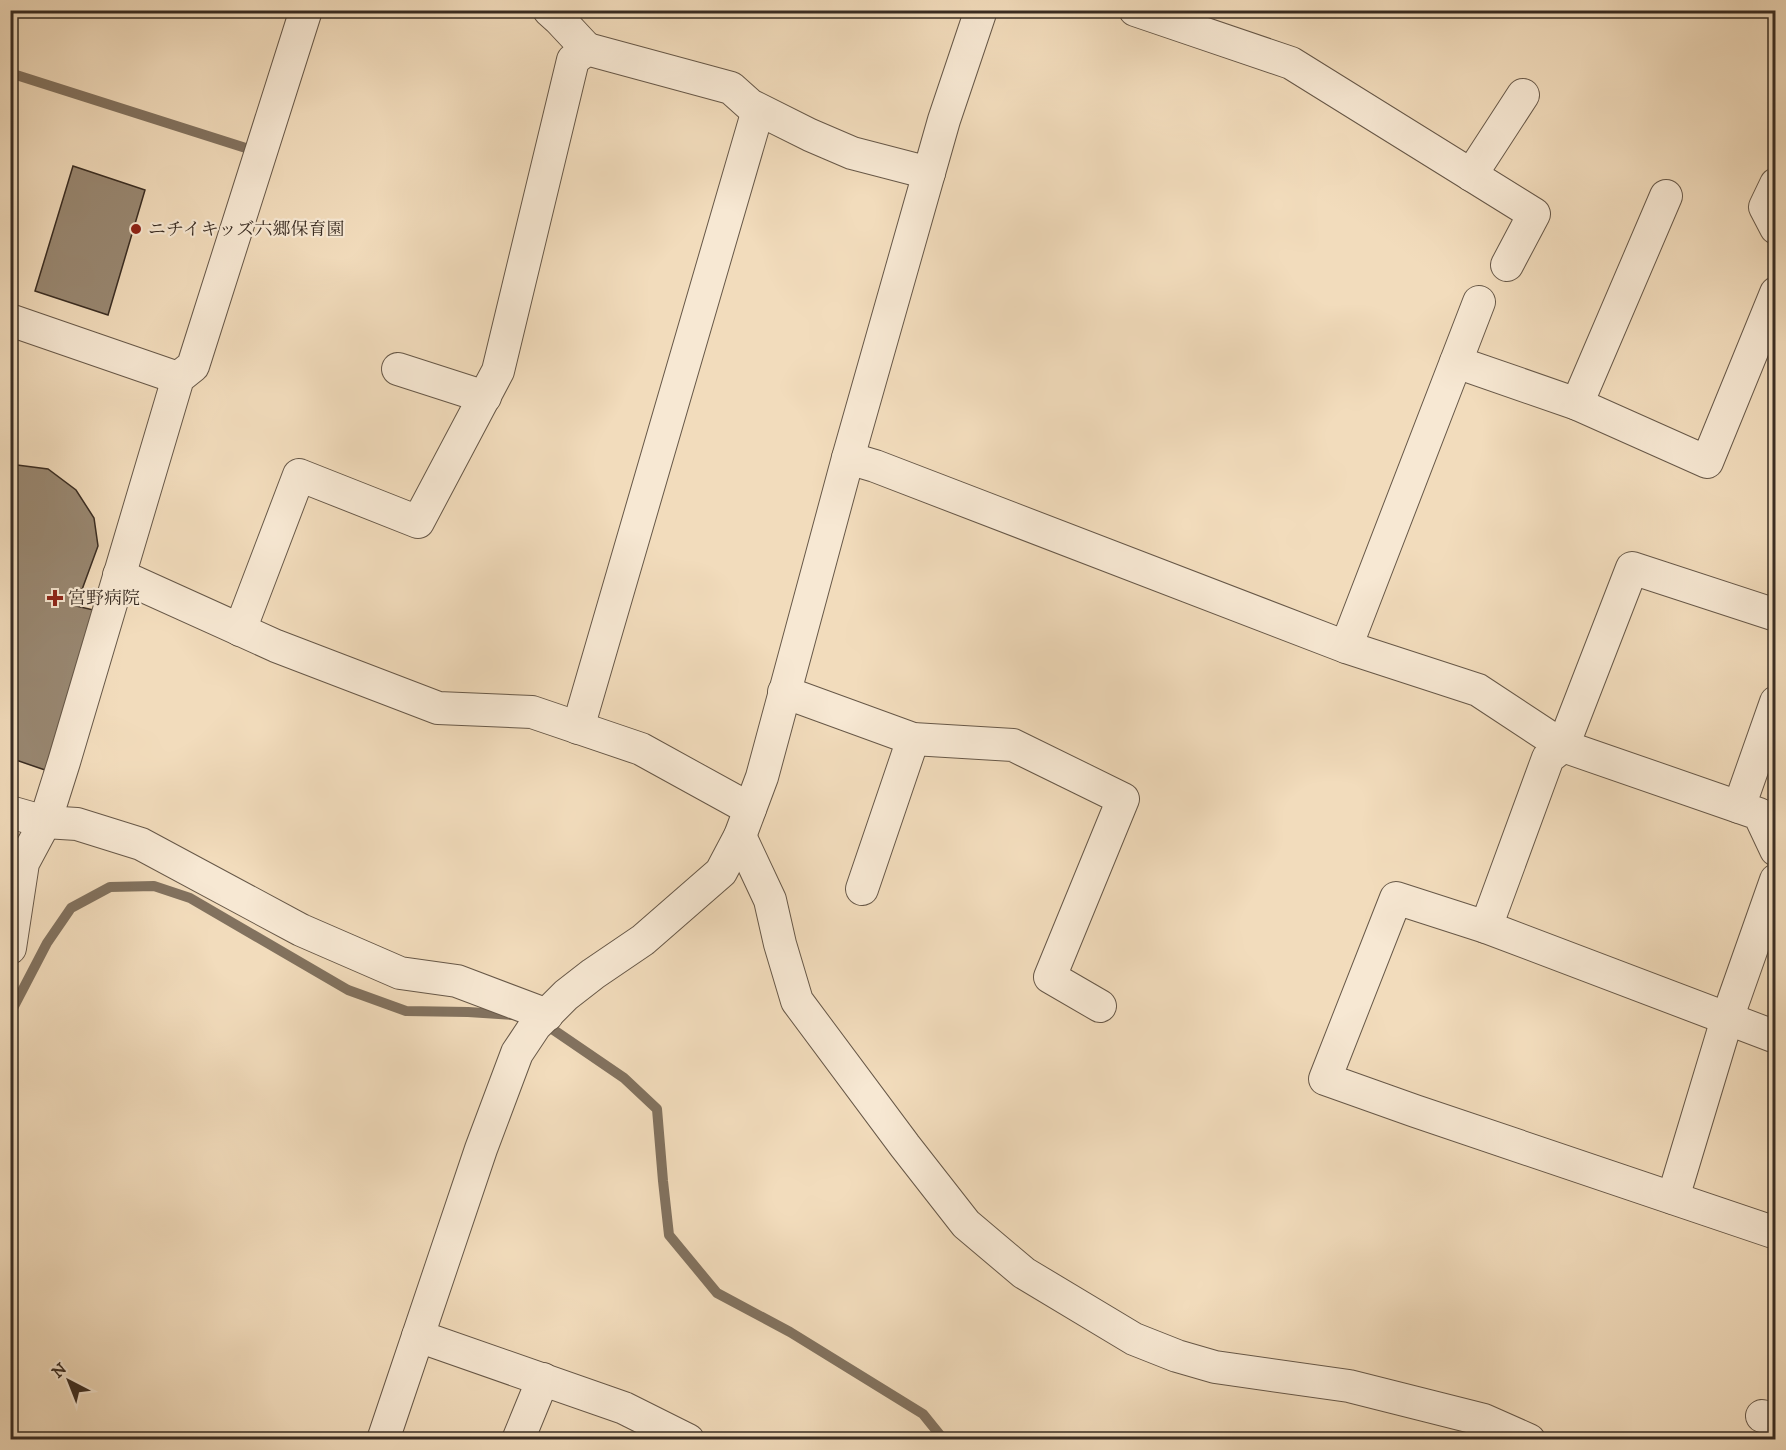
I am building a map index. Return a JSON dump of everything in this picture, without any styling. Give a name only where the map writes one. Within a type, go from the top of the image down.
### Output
[{"type":"street","points":[[10,948],[23,863],[45,822],[178,378],[193,366],[306,10]]},
{"type":"street","points":[[549,10],[587,48],[731,88],[758,110],[810,135],[852,153],[929,173]]},
{"type":"street","points":[[382,1440],[481,1149],[517,1053],[535,1026],[566,995],[643,940],[721,872],[745,823],[762,777],[848,458],[944,120],[981,10]]},
{"type":"street","points":[[1135,10],[1291,63],[1534,214],[1507,265]]},
{"type":"street","points":[[240,630],[299,475],[418,522],[498,371],[573,60],[587,48]]},
{"type":"street","points":[[1471,175],[1523,95]]},
{"type":"street","points":[[578,728],[758,110]]},
{"type":"street","points":[[1776,184],[1765,207],[1776,228]]},
{"type":"street","points":[[1577,404],[1666,196]]},
{"type":"street","points":[[1456,362],[1577,404],[1707,462],[1776,293]]},
{"type":"street","points":[[1346,647],[1479,302]]},
{"type":"street","points":[[10,320],[178,378]]},
{"type":"street","points":[[398,369],[485,397]]},
{"type":"street","points":[[848,458],[875,466],[1346,647],[1478,690],[1563,746],[1759,814],[1776,850]]},
{"type":"street","points":[[1486,927],[1548,758],[1563,746],[1632,568],[1776,615]]},
{"type":"street","points":[[119,576],[276,646],[438,708],[532,712],[641,749],[745,823],[770,900],[796,1001],[966,1224],[1024,1273],[1134,1339],[1177,1356],[1215,1367],[1349,1386],[1484,1420],[1529,1440]]},
{"type":"street","points":[[784,692],[913,739],[1013,745],[1123,799],[1050,977],[1100,1006]]},
{"type":"street","points":[[1739,807],[1776,702]]},
{"type":"street","points":[[862,889],[913,739]]},
{"type":"street","points":[[10,812],[45,822],[77,824],[141,844],[301,930],[400,973],[457,981],[547,1015]]},
{"type":"street","points":[[1673,1198],[1727,1019],[1776,880]]},
{"type":"street","points":[[1776,1037],[1486,927],[1396,898],[1325,1079],[1776,1233]]},
{"type":"street","points":[[418,1336],[624,1408],[650,1431],[688,1440]]},
{"type":"street","points":[[518,1440],[543,1379]]},
{"type":"building","points":[[73,166],[145,190],[108,315],[35,291]]},
{"type":"building","points":[[10,466],[48,469],[76,490],[94,518],[98,546],[76,606],[98,611],[48,771],[10,758]]},
{"type":"waterway","points":[[10,73],[252,150]]},
{"type":"waterway","points":[[10,1014],[47,943],[71,908],[110,887],[154,886],[190,898],[348,990],[406,1011],[513,1015]]},
{"type":"waterway","points":[[542,1022],[624,1078],[657,1109],[669,1235],[717,1293],[790,1332],[923,1414],[944,1440]]},
{"type":"place","name":"ニチイキッズ六郷保育園","points":[[136,229]]},
{"type":"place","name":"宮野病院","points":[[55,598]]}]
